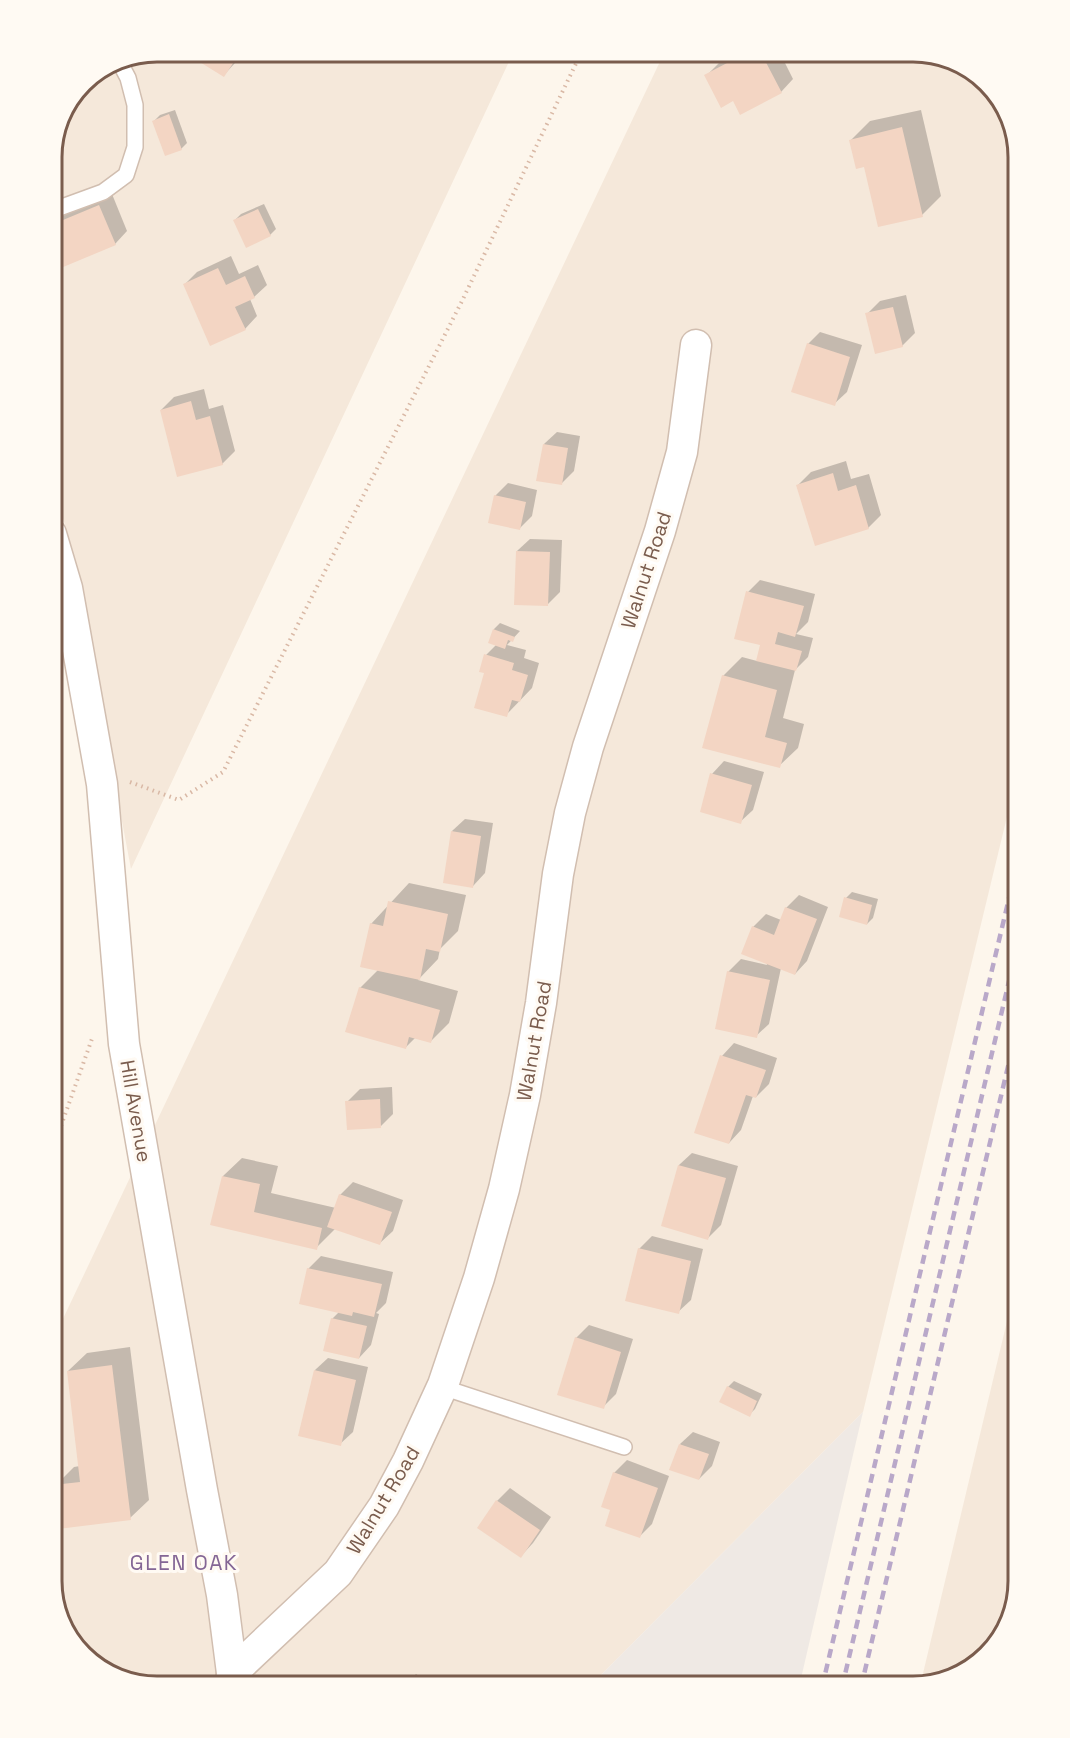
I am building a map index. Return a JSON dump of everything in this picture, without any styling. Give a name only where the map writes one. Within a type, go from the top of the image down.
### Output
[{"type":"street","name":"Walnut Road","points":[[236,1676],[338,1573],[384,1506],[408,1461],[442,1387],[479,1278],[504,1189],[525,1095],[541,1003],[558,874],[570,813],[588,747],[660,531],[682,452],[696,345]]},
{"type":"street","name":"Hill Avenue","points":[[62,569],[68,588],[102,784],[124,1044],[222,1595],[232,1676]]},
{"type":"lane","points":[[62,207],[103,192],[126,176],[135,147],[135,105],[128,78],[123,68]]},
{"type":"lane","points":[[442,1387],[624,1447]]},
{"type":"path","points":[[102,784],[130,782],[179,800],[223,772],[460,303],[577,62]]},
{"type":"shaded area","points":[[509,62],[131,869],[68,535],[62,515],[62,150],[69,120],[77,104],[89,89],[104,77],[138,63]]},
{"type":"shaded area","points":[[660,62],[920,62],[932,63],[966,77],[993,104],[999,114],[1008,144],[1008,812],[863,1412],[600,1676],[138,1675],[114,1667],[85,1644],[71,1624],[63,1600],[62,1321]]},
{"type":"shaded area","points":[[1008,1317],[1008,1594],[999,1624],[976,1653],[956,1667],[922,1676]]},
{"type":"shaded area","points":[[863,1412],[802,1676],[600,1676]]},
{"type":"building","points":[[200,62],[234,62],[224,77]]},
{"type":"building","points":[[729,62],[766,62],[782,93],[740,115],[733,101],[721,108],[704,75]]},
{"type":"building","points":[[169,114],[182,150],[165,156],[152,121]]},
{"type":"building","points":[[902,127],[923,217],[878,227],[864,167],[856,169],[849,140]]},
{"type":"building","points":[[99,205],[116,245],[62,268],[62,220]]},
{"type":"building","points":[[258,209],[271,236],[246,248],[233,220]]},
{"type":"building","points":[[218,268],[226,285],[245,276],[255,298],[235,307],[246,330],[210,346],[183,284]]},
{"type":"building","points":[[893,307],[903,347],[875,354],[865,313]]},
{"type":"building","points":[[807,343],[850,357],[835,406],[791,392]]},
{"type":"building","points":[[191,401],[196,420],[210,416],[223,465],[177,477],[160,410]]},
{"type":"building","points":[[543,444],[568,448],[562,485],[536,481]]},
{"type":"building","points":[[833,473],[838,491],[856,485],[869,529],[815,546],[796,485]]},
{"type":"building","points":[[494,495],[526,502],[520,530],[488,523]]},
{"type":"building","points":[[516,551],[550,552],[548,606],[514,605]]},
{"type":"building","points":[[746,591],[804,606],[795,637],[778,632],[775,644],[802,651],[796,671],[756,661],[760,645],[734,639]]},
{"type":"building","points":[[493,629],[515,637],[513,642],[508,640],[505,649],[488,643]]},
{"type":"building","points":[[484,654],[514,663],[512,670],[528,675],[520,702],[512,700],[507,717],[474,708],[484,673],[479,672]]},
{"type":"building","points":[[722,675],[777,690],[765,737],[787,743],[780,768],[702,748]]},
{"type":"building","points":[[710,773],[752,785],[741,824],[700,812]]},
{"type":"building","points":[[451,831],[481,836],[473,888],[443,883]]},
{"type":"building","points":[[844,897],[872,905],[867,925],[839,917]]},
{"type":"building","points":[[388,901],[448,914],[440,952],[426,949],[420,980],[360,967],[370,923],[383,926]]},
{"type":"building","points":[[785,907],[817,919],[795,975],[741,954],[752,926],[774,935]]},
{"type":"building","points":[[727,971],[770,980],[757,1038],[715,1029]]},
{"type":"building","points":[[359,987],[440,1010],[431,1043],[409,1037],[406,1049],[345,1032]]},
{"type":"building","points":[[720,1055],[766,1070],[756,1098],[746,1095],[729,1144],[694,1133]]},
{"type":"building","points":[[380,1099],[381,1128],[347,1130],[345,1101]]},
{"type":"building","points":[[678,1165],[726,1178],[708,1240],[661,1226]]},
{"type":"building","points":[[222,1176],[260,1184],[254,1212],[322,1228],[317,1250],[210,1225]]},
{"type":"building","points":[[339,1194],[392,1212],[380,1245],[327,1227]]},
{"type":"building","points":[[638,1248],[691,1261],[679,1314],[625,1301]]},
{"type":"building","points":[[307,1268],[382,1284],[374,1317],[353,1312],[352,1316],[299,1304]]},
{"type":"building","points":[[331,1318],[367,1326],[359,1359],[323,1351]]},
{"type":"building","points":[[575,1337],[621,1352],[604,1409],[557,1395]]},
{"type":"building","points":[[112,1365],[131,1520],[62,1529],[62,1484],[80,1482],[67,1371]]},
{"type":"building","points":[[314,1370],[356,1380],[341,1446],[298,1436]]},
{"type":"building","points":[[727,1386],[757,1401],[750,1417],[719,1402]]},
{"type":"building","points":[[679,1444],[709,1454],[699,1480],[669,1470]]},
{"type":"building","points":[[613,1472],[658,1488],[640,1538],[605,1526],[610,1510],[601,1507]]},
{"type":"building","points":[[496,1500],[540,1530],[521,1558],[477,1528]]},
{"type":"railway","points":[[825,1676],[1008,902]]},
{"type":"railway","points":[[845,1676],[1008,985]]},
{"type":"railway","points":[[864,1676],[1008,1066]]},
{"type":"district","name":"GLEN OAK","points":[[184,1563]]}]
